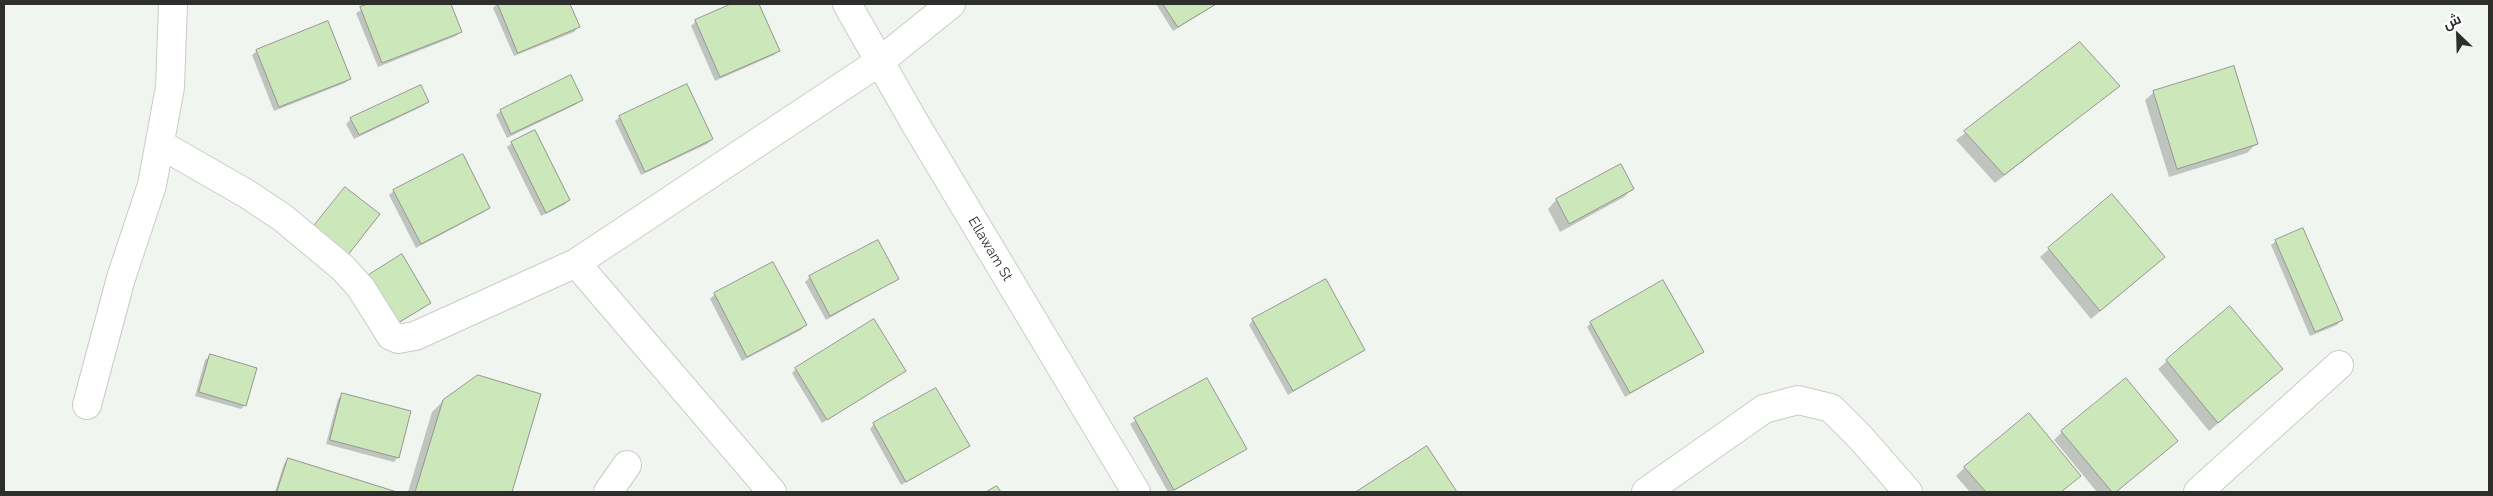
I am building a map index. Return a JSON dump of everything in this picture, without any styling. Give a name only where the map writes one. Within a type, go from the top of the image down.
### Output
[{"type":"street","points":[[87,405],[121,278],[152,185],[170,87],[173,4]]},
{"type":"street","name":"Ellawam St","points":[[847,4],[879,62],[1136,492]]},
{"type":"street","points":[[160,144],[247,194],[283,218],[343,268],[361,288],[391,336],[398,339],[415,336],[576,263],[879,62],[951,4]]},
{"type":"street","points":[[576,263],[772,492]]},
{"type":"street","points":[[2198,492],[2339,365]]},
{"type":"street","points":[[1646,492],[1764,409],[1798,400],[1831,408],[1860,437],[1908,492]]},
{"type":"street","points":[[608,492],[626,465]]},
{"type":"building","points":[[368,4],[451,4],[462,32],[382,63],[360,7]]},
{"type":"building","points":[[498,4],[570,4],[580,27],[518,53]]},
{"type":"building","points":[[731,4],[759,4],[780,51],[720,77],[695,20]]},
{"type":"building","points":[[1163,4],[1216,4],[1178,27]]},
{"type":"building","points":[[328,21],[351,79],[279,107],[256,50]]},
{"type":"building","points":[[2080,42],[2120,86],[2004,175],[1964,131]]},
{"type":"building","points":[[2234,66],[2258,144],[2177,169],[2153,91]]},
{"type":"building","points":[[571,75],[583,100],[511,134],[500,110]]},
{"type":"building","points":[[687,84],[713,139],[645,172],[619,116]]},
{"type":"building","points":[[421,85],[429,102],[359,135],[350,118]]},
{"type":"building","points":[[535,130],[570,200],[546,213],[511,142]]},
{"type":"building","points":[[463,154],[490,208],[421,244],[393,190]]},
{"type":"building","points":[[1621,164],[1634,189],[1569,224],[1556,199]]},
{"type":"building","points":[[345,187],[380,214],[344,260],[309,232]]},
{"type":"building","points":[[2112,194],[2165,257],[2100,311],[2048,248]]},
{"type":"building","points":[[2303,228],[2343,320],[2315,332],[2275,240]]},
{"type":"building","points":[[878,240],[899,279],[830,316],[809,276]]},
{"type":"building","points":[[402,254],[431,303],[393,326],[364,278]]},
{"type":"building","points":[[773,262],[807,325],[747,357],[714,293]]},
{"type":"building","points":[[1326,279],[1365,350],[1293,391],[1252,319]]},
{"type":"building","points":[[1663,280],[1704,352],[1630,393],[1590,322]]},
{"type":"building","points":[[2230,306],[2283,369],[2218,423],[2166,360]]},
{"type":"building","points":[[874,319],[906,371],[827,420],[795,368]]},
{"type":"building","points":[[210,354],[257,368],[246,406],[199,392]]},
{"type":"building","points":[[478,375],[541,394],[512,492],[415,492],[443,400]]},
{"type":"building","points":[[1207,378],[1247,449],[1174,490],[1134,418]]},
{"type":"building","points":[[2126,378],[2178,441],[2116,492],[2112,492],[2061,431]]},
{"type":"building","points":[[936,388],[970,446],[906,482],[873,423]]},
{"type":"building","points":[[342,393],[411,411],[399,458],[330,440]]},
{"type":"building","points":[[2029,413],[2081,476],[2061,492],[1986,492],[1964,467]]},
{"type":"building","points":[[1427,446],[1457,492],[1356,492]]},
{"type":"building","points":[[288,458],[397,492],[277,492]]},
{"type":"building","points":[[997,486],[1001,492],[986,492]]}]
